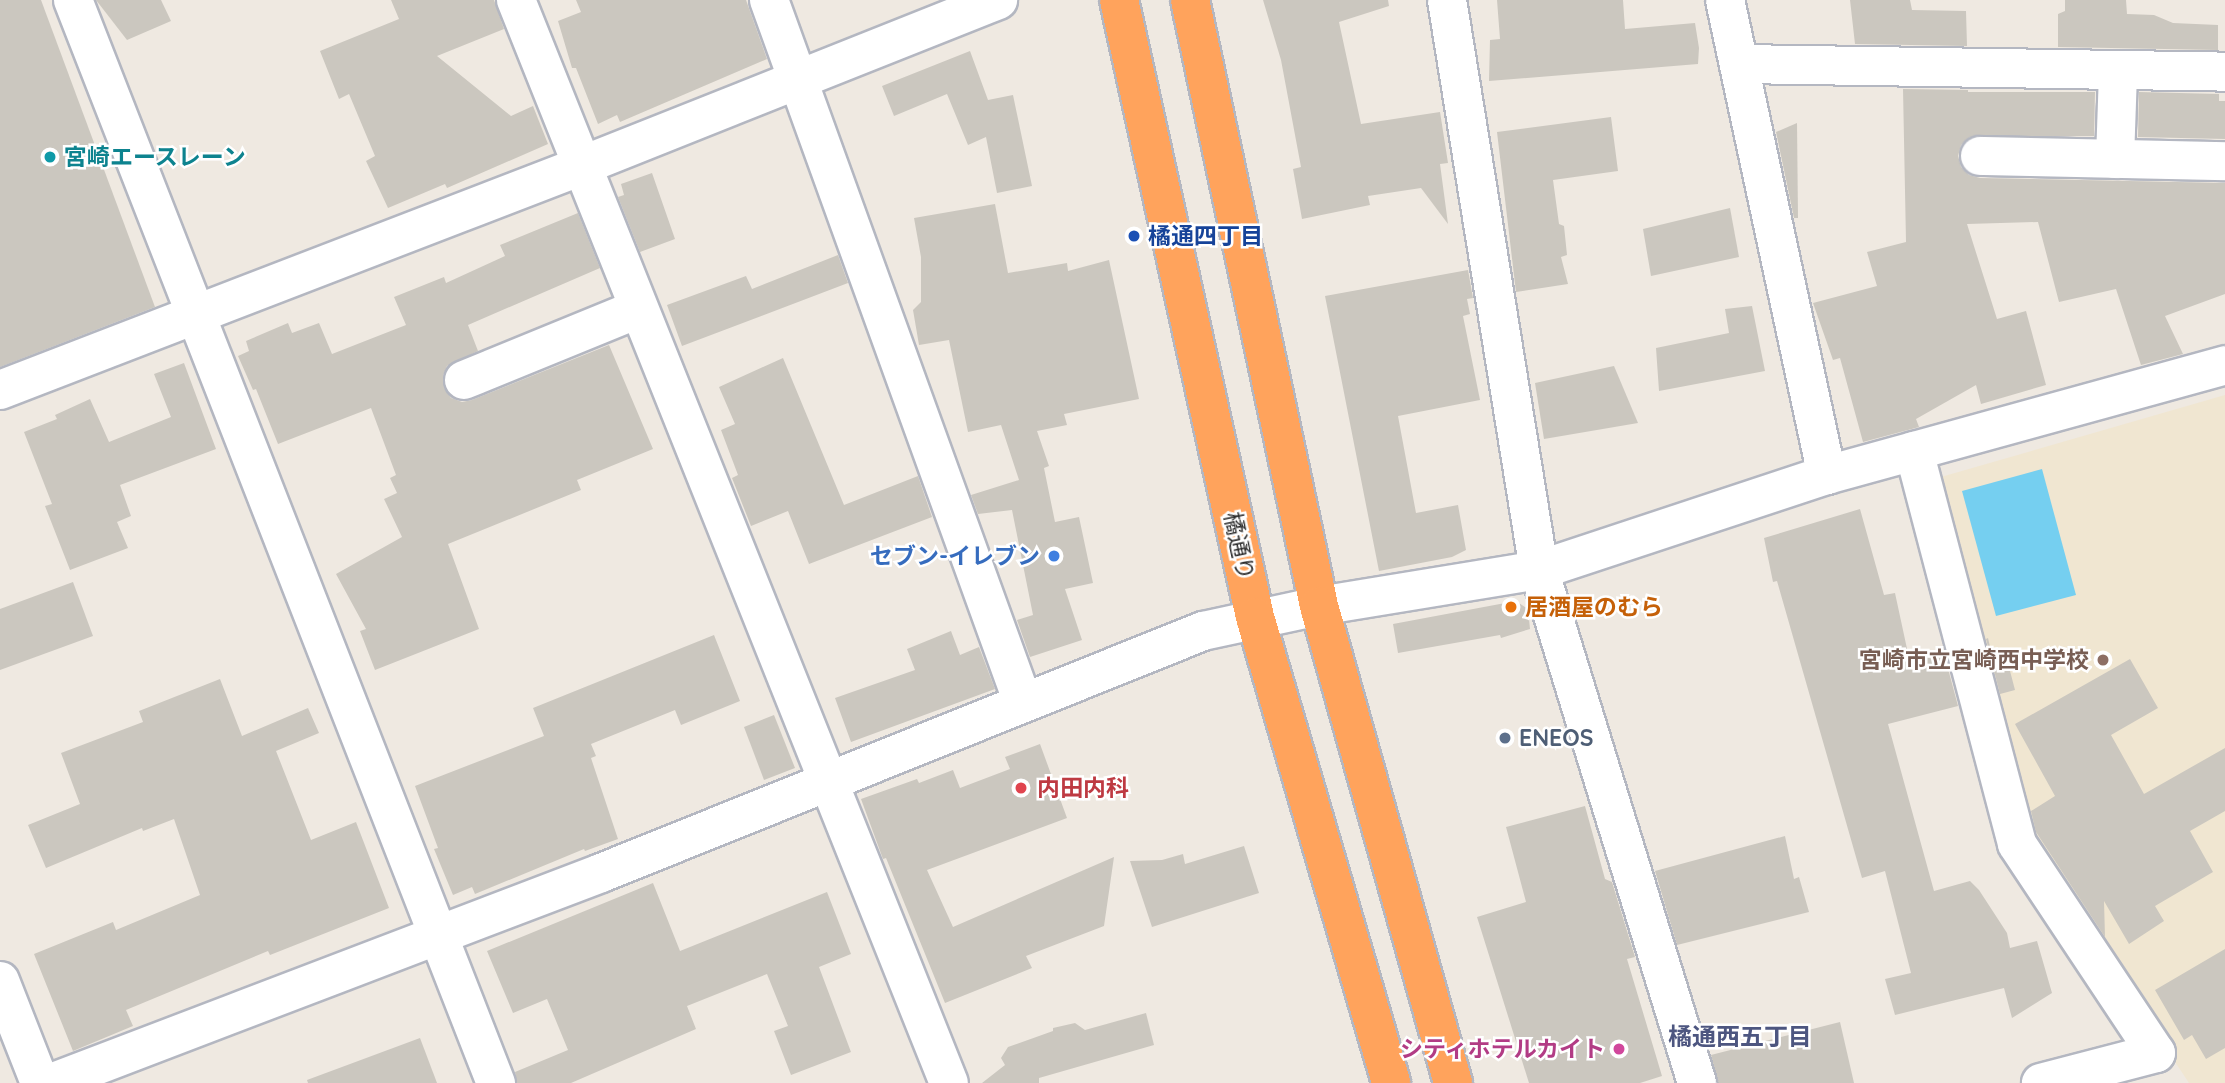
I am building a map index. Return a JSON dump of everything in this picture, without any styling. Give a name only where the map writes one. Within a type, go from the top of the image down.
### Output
[{"type":"highway","name":"橘通り","points":[[1119,0],[1255,618],[1391,1083]]},
{"type":"highway","points":[[1190,0],[1319,606],[1453,1083]]},
{"type":"street","points":[[73,0],[496,1083]]},
{"type":"street","points":[[516,0],[826,782],[949,1083]]},
{"type":"street","points":[[768,0],[1023,703]]},
{"type":"street","points":[[0,390],[581,166],[998,0]]},
{"type":"street","points":[[1447,0],[1539,570],[1698,1083]]},
{"type":"street","points":[[1726,0],[1827,475]]},
{"type":"street","points":[[1739,64],[2225,72]]},
{"type":"street","points":[[2115,159],[2118,71]]},
{"type":"street","points":[[1980,156],[2225,161]]},
{"type":"street","points":[[464,380],[638,310]]},
{"type":"street","points":[[51,1083],[601,873],[1203,631],[1319,606],[1539,570],[1827,475],[2225,365]]},
{"type":"street","points":[[1914,451],[2017,844],[2156,1052],[2041,1083]]},
{"type":"street","points":[[0,981],[40,1083]]},
{"type":"shaded area","name":"宮崎市立宮崎西中学校","points":[[2225,395],[2225,1083],[2189,1083],[2029,841],[1934,479]]},
{"type":"water","points":[[2042,469],[2076,595],[1996,616],[1962,491]]},
{"type":"building","name":"宮崎エースレーン","points":[[0,0],[41,0],[155,307],[0,367]]},
{"type":"building","points":[[96,0],[161,0],[171,21],[127,40]]},
{"type":"building","points":[[391,0],[494,0],[504,29],[437,56],[511,116],[533,106],[548,144],[447,188],[445,184],[388,208],[366,161],[375,156],[349,94],[339,99],[320,51],[399,19]]},
{"type":"building","points":[[576,0],[746,0],[767,59],[620,122],[617,115],[598,124],[576,68],[572,68],[558,21],[581,12]]},
{"type":"building","points":[[1263,0],[1388,0],[1389,6],[1339,22],[1361,124],[1440,112],[1448,163],[1440,164],[1448,224],[1421,188],[1368,196],[1370,205],[1302,219],[1293,169],[1301,167],[1281,60]]},
{"type":"building","points":[[1497,0],[1623,0],[1625,29],[1695,23],[1699,48],[1698,64],[1489,81],[1490,40],[1500,39]]},
{"type":"building","points":[[1850,0],[1910,0],[1912,10],[1966,11],[1967,46],[1855,44]]},
{"type":"building","points":[[2065,0],[2126,0],[2127,14],[2154,15],[2173,23],[2218,25],[2218,50],[2058,47],[2058,14],[2065,11]]},
{"type":"building","points":[[970,51],[988,100],[1013,95],[1032,186],[997,193],[986,137],[968,145],[947,94],[894,116],[882,86]]},
{"type":"building","points":[[1903,89],[2095,92],[2094,136],[1970,137],[1961,145],[1958,156],[1961,167],[1969,175],[1980,178],[2225,183],[2225,294],[2165,316],[2183,354],[2141,365],[2116,289],[2059,302],[2038,222],[1967,224],[1997,319],[2026,311],[2046,385],[1981,404],[1976,385],[1916,419],[1919,427],[1863,442],[1840,358],[1833,360],[1813,303],[1877,286],[1867,252],[1906,242]]},
{"type":"building","points":[[2139,92],[2219,94],[2219,101],[2225,101],[2225,139],[2138,137]]},
{"type":"building","points":[[1611,117],[1618,171],[1553,180],[1559,224],[1564,226],[1567,255],[1561,257],[1568,284],[1516,292],[1497,132]]},
{"type":"building","points":[[1797,123],[1798,218],[1794,218],[1776,132]]},
{"type":"building","points":[[652,173],[675,239],[640,252],[618,197],[624,195],[621,184]]},
{"type":"building","points":[[995,204],[1008,273],[1067,263],[1068,271],[1109,260],[1139,399],[1064,414],[1067,425],[1037,431],[1049,466],[1044,468],[1055,522],[1079,517],[1093,583],[1065,589],[1082,640],[1030,657],[1017,620],[1033,615],[1012,510],[978,514],[971,495],[1019,480],[1001,425],[968,432],[949,340],[919,345],[913,310],[921,302],[921,257],[914,218]]},
{"type":"building","points":[[1730,208],[1739,257],[1651,276],[1643,229]]},
{"type":"building","points":[[578,213],[600,268],[468,325],[478,351],[447,366],[443,376],[444,388],[451,398],[462,402],[472,400],[609,345],[653,449],[577,480],[581,490],[448,544],[479,629],[375,670],[360,631],[366,629],[336,574],[402,537],[384,499],[397,493],[390,478],[396,475],[371,408],[278,444],[256,389],[253,390],[238,356],[249,351],[246,341],[288,323],[292,333],[319,323],[332,354],[406,325],[394,297],[444,277],[446,283],[505,256],[500,245]]},
{"type":"building","points":[[838,255],[848,283],[682,346],[667,305],[746,276],[752,289]]},
{"type":"building","points":[[1468,270],[1473,298],[1467,299],[1470,314],[1463,316],[1480,400],[1398,416],[1416,513],[1458,505],[1466,550],[1452,557],[1379,571],[1325,296]]},
{"type":"building","points":[[1752,306],[1765,371],[1659,391],[1656,348],[1729,333],[1725,309]]},
{"type":"building","points":[[783,358],[844,505],[918,476],[932,517],[809,564],[788,511],[751,526],[732,478],[738,475],[721,430],[735,424],[719,387]]},
{"type":"building","points":[[184,363],[216,449],[120,485],[131,516],[117,522],[128,548],[70,570],[45,506],[52,504],[24,432],[57,419],[55,415],[90,399],[109,442],[171,417],[154,374]]},
{"type":"building","points":[[1614,366],[1638,423],[1544,439],[1535,383]]},
{"type":"building","points":[[1860,509],[1884,595],[1895,593],[1909,658],[1943,650],[1958,706],[1888,724],[1934,891],[1970,881],[1979,890],[2007,933],[2010,948],[2037,941],[2052,993],[2012,1018],[2004,988],[1895,1015],[1885,979],[1911,973],[1885,871],[1862,878],[1777,581],[1773,582],[1764,538]]},
{"type":"building","points":[[73,582],[93,636],[0,670],[0,609]]},
{"type":"building","points":[[1516,601],[1528,609],[1530,629],[1501,638],[1500,635],[1398,653],[1393,624]]},
{"type":"building","points":[[951,631],[960,655],[979,647],[995,689],[851,742],[835,698],[915,670],[907,649]]},
{"type":"building","points":[[714,635],[740,701],[681,725],[675,710],[591,744],[596,756],[591,758],[618,839],[585,851],[584,849],[475,894],[472,887],[453,895],[434,849],[438,848],[415,786],[544,736],[533,708]]},
{"type":"building","points":[[1988,638],[1991,651],[2004,648],[2015,690],[2000,694],[1986,639]]},
{"type":"building","points":[[2130,659],[2158,708],[2111,735],[2144,794],[2225,748],[2225,811],[2190,831],[2213,872],[2155,906],[2164,921],[2129,944],[2104,901],[2105,937],[2036,832],[2031,811],[2055,796],[2015,724]]},
{"type":"building","points":[[220,679],[242,736],[308,708],[319,733],[276,751],[311,840],[356,822],[389,908],[270,955],[268,951],[126,1010],[133,1026],[73,1051],[34,954],[113,922],[116,930],[200,895],[174,819],[143,831],[142,828],[46,868],[28,825],[80,804],[61,753],[143,722],[139,711]]},
{"type":"building","points":[[774,715],[795,768],[764,780],[744,727]]},
{"type":"building","points":[[1040,744],[1067,818],[927,870],[953,927],[1114,857],[1104,926],[1026,956],[1032,968],[945,1003],[886,858],[883,859],[861,799],[917,779],[919,783],[953,770],[960,788],[1010,769],[1005,757]]},
{"type":"building","points":[[1585,806],[1605,879],[1612,882],[1635,957],[1627,959],[1662,1076],[1640,1083],[1529,1083],[1477,917],[1526,902],[1506,827]]},
{"type":"building","points":[[1785,836],[1794,879],[1799,877],[1809,912],[1677,945],[1655,871]]},
{"type":"building","points":[[1244,846],[1259,893],[1152,927],[1130,861],[1162,860],[1183,854],[1185,864]]},
{"type":"building","points":[[653,883],[680,951],[827,892],[851,954],[819,967],[851,1052],[791,1075],[774,1031],[788,1026],[767,974],[687,1006],[696,1029],[571,1083],[517,1083],[515,1072],[568,1050],[547,999],[513,1013],[487,951]]},
{"type":"building","points":[[2225,949],[2225,1048],[2206,1059],[2192,1035],[2184,1040],[2155,990]]},
{"type":"building","points":[[1146,1013],[1154,1045],[1039,1078],[1039,1083],[982,1083],[1005,1065],[1001,1058],[1008,1047],[1053,1031],[1053,1028],[1075,1023],[1085,1030]]},
{"type":"building","points":[[1840,1022],[1854,1083],[1718,1083],[1711,1055]]},
{"type":"building","points":[[420,1038],[437,1083],[308,1083],[307,1080]]},
{"type":"place","name":"宮崎エースレーン","points":[[50,157]]},
{"type":"place","name":"橘通四丁目","points":[[1134,236]]},
{"type":"place","name":"セブン-イレブン","points":[[1054,556]]},
{"type":"place","name":"居酒屋のむら","points":[[1511,607]]},
{"type":"place","name":"宮崎市立宮崎西中学校","points":[[2103,660]]},
{"type":"place","name":"ENEOS","points":[[1505,738]]},
{"type":"place","name":"内田内科","points":[[1021,788]]},
{"type":"place","name":"シティホテルカイト","points":[[1619,1049]]},
{"type":"district","name":"橘通西五丁目","points":[[1740,1037]]}]
